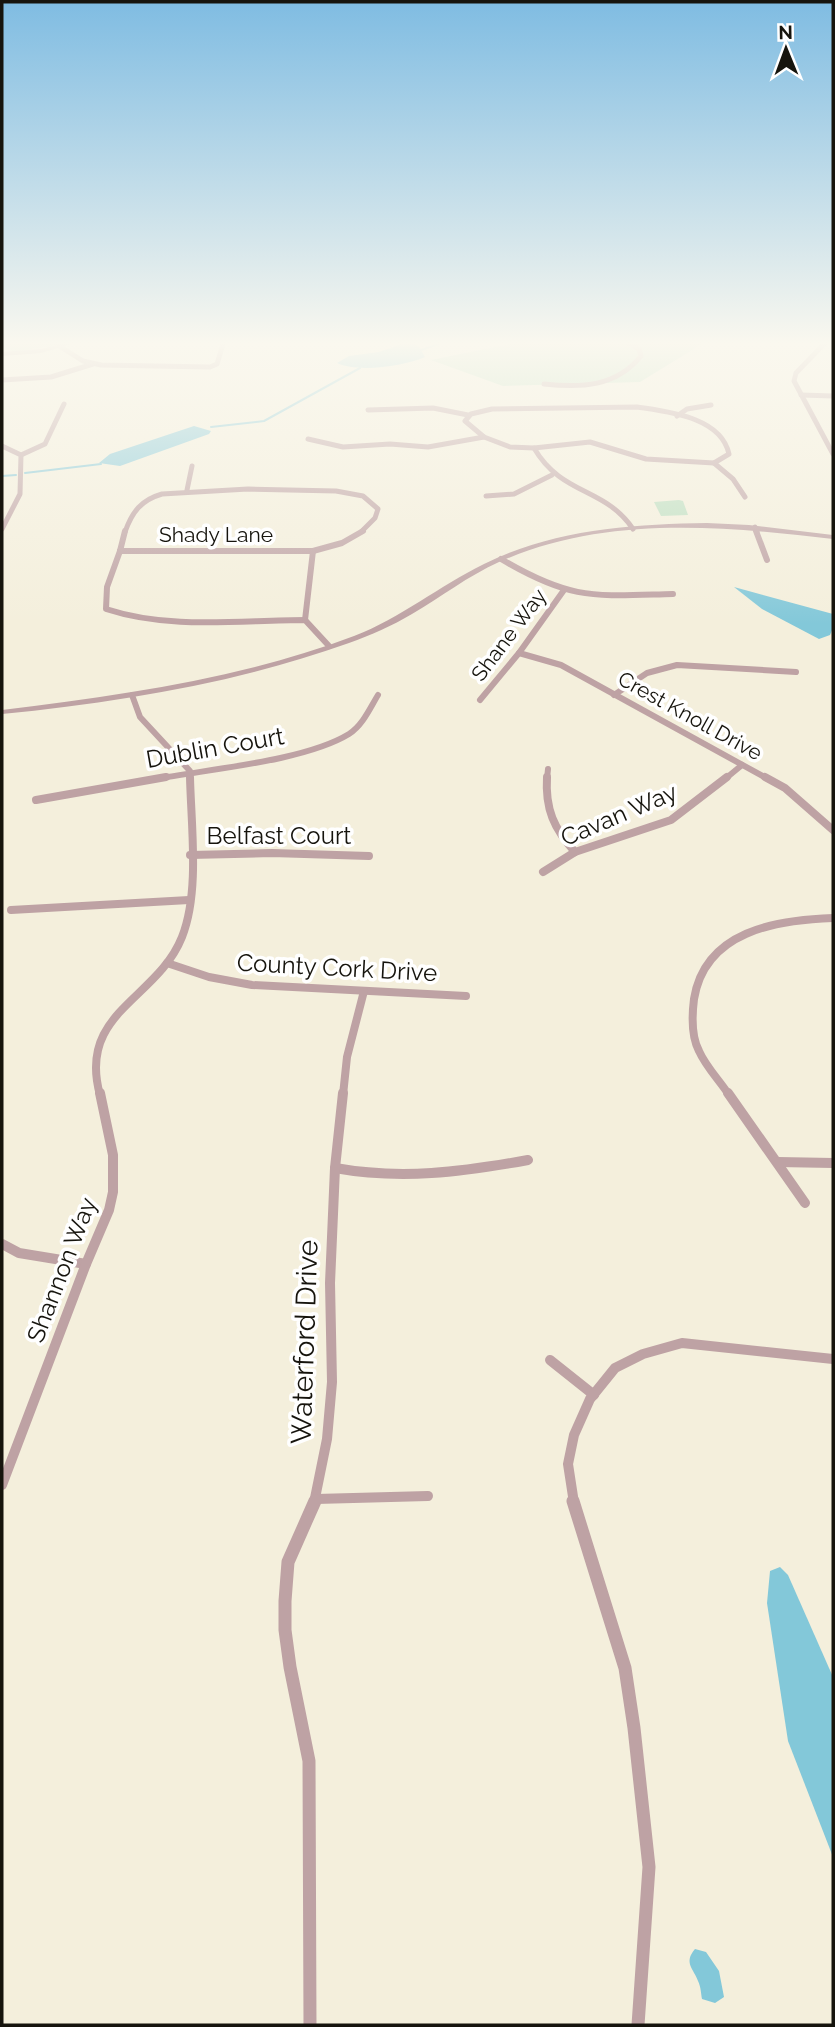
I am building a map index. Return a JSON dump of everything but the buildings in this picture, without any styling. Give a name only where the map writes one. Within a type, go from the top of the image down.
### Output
[{"type":"street","points":[[2,446],[21,455],[45,444],[49,436]]},
{"type":"street","points":[[308,439],[343,447],[390,444],[429,447],[484,437],[501,445],[534,448],[590,442],[646,459],[714,463],[729,454],[723,436]]},
{"type":"street","points":[[823,436],[833,454]]},
{"type":"street","points":[[534,448],[541,464],[552,475],[607,503],[629,520],[633,529]]},
{"type":"street","points":[[2,529],[13,513],[21,493],[21,455]]},
{"type":"street","points":[[714,463],[733,479],[745,497]]},
{"type":"street","points":[[187,490],[192,466]]},
{"type":"street","points":[[486,496],[514,494],[552,475]]},
{"type":"street","points":[[304,621],[313,551],[327,548],[366,528],[376,519],[378,509],[372,500],[336,491],[187,490],[160,493],[139,505],[125,527],[104,598],[106,608],[137,620],[304,621],[330,646]]},
{"type":"street","points":[[755,527],[767,560]]},
{"type":"street","points":[[2,712],[220,680],[385,626],[468,574],[500,559],[567,538],[633,529],[755,527],[833,537]]},
{"type":"street","name":"Shady Lane","points":[[120,551],[313,551]]},
{"type":"street","points":[[500,559],[533,578],[564,590],[598,595],[673,594]]},
{"type":"street","name":"Shane Way","points":[[480,700],[519,653],[564,590]]},
{"type":"street","name":"Crest Knoll Drive","points":[[519,653],[561,666],[785,788],[833,830]]},
{"type":"street","points":[[614,695],[647,673],[677,665],[796,672]]},
{"type":"street","points":[[132,695],[140,717],[190,771]]},
{"type":"street","name":"Dublin Court","points":[[36,800],[190,771],[295,755],[351,733],[365,718],[378,695]]},
{"type":"street","name":"Cavan Way","points":[[543,872],[575,852],[671,820],[742,765]]},
{"type":"street","points":[[548,769],[545,801],[549,819],[558,834],[575,852]]},
{"type":"street","name":"Shannon Way","points":[[2,1485],[111,1205],[115,1185],[113,1140],[95,1076],[95,1057],[101,1040],[130,997],[167,963],[182,939],[189,900],[190,771]]},
{"type":"street","name":"Belfast Court","points":[[190,855],[272,853],[369,856]]},
{"type":"street","points":[[11,910],[189,900]]},
{"type":"street","points":[[806,1203],[699,1052],[693,1037],[694,1003],[699,975],[709,959],[740,934],[793,920],[833,919]]},
{"type":"street","name":"County Cork Drive","points":[[167,963],[209,977],[252,985],[466,996]]},
{"type":"street","name":"Waterford Drive","points":[[310,2025],[309,1761],[288,1654],[285,1601],[288,1562],[316,1499],[327,1439],[332,1382],[330,1283],[335,1168],[346,1057],[364,990]]},
{"type":"street","points":[[335,1168],[373,1176],[423,1176],[470,1171],[528,1160]]},
{"type":"street","points":[[778,1163],[833,1163]]},
{"type":"street","points":[[2,1244],[19,1253],[86,1264]]},
{"type":"street","points":[[638,2025],[649,1867],[635,1728],[625,1668],[573,1501],[568,1464],[573,1435],[594,1395],[615,1368],[643,1354],[682,1343],[833,1359]]},
{"type":"street","points":[[550,1360],[594,1395]]},
{"type":"street","points":[[316,1499],[428,1496]]},
{"type":"green space","points":[[683,501],[688,515],[661,516],[654,502]]},
{"type":"water","points":[[165,436],[205,436],[120,466],[99,463],[110,454]]},
{"type":"water","points":[[734,587],[833,614],[830,635],[819,639],[762,609]]},
{"type":"water","points":[[780,1567],[788,1575],[833,1677],[833,1857],[788,1741],[767,1603],[770,1571]]},
{"type":"water","points":[[695,1949],[706,1952],[719,1971],[724,1997],[715,2003],[702,1999],[690,1962]]},
{"type":"waterway","points":[[25,473],[101,464]]},
{"type":"waterway","points":[[2,476],[16,475]]}]
